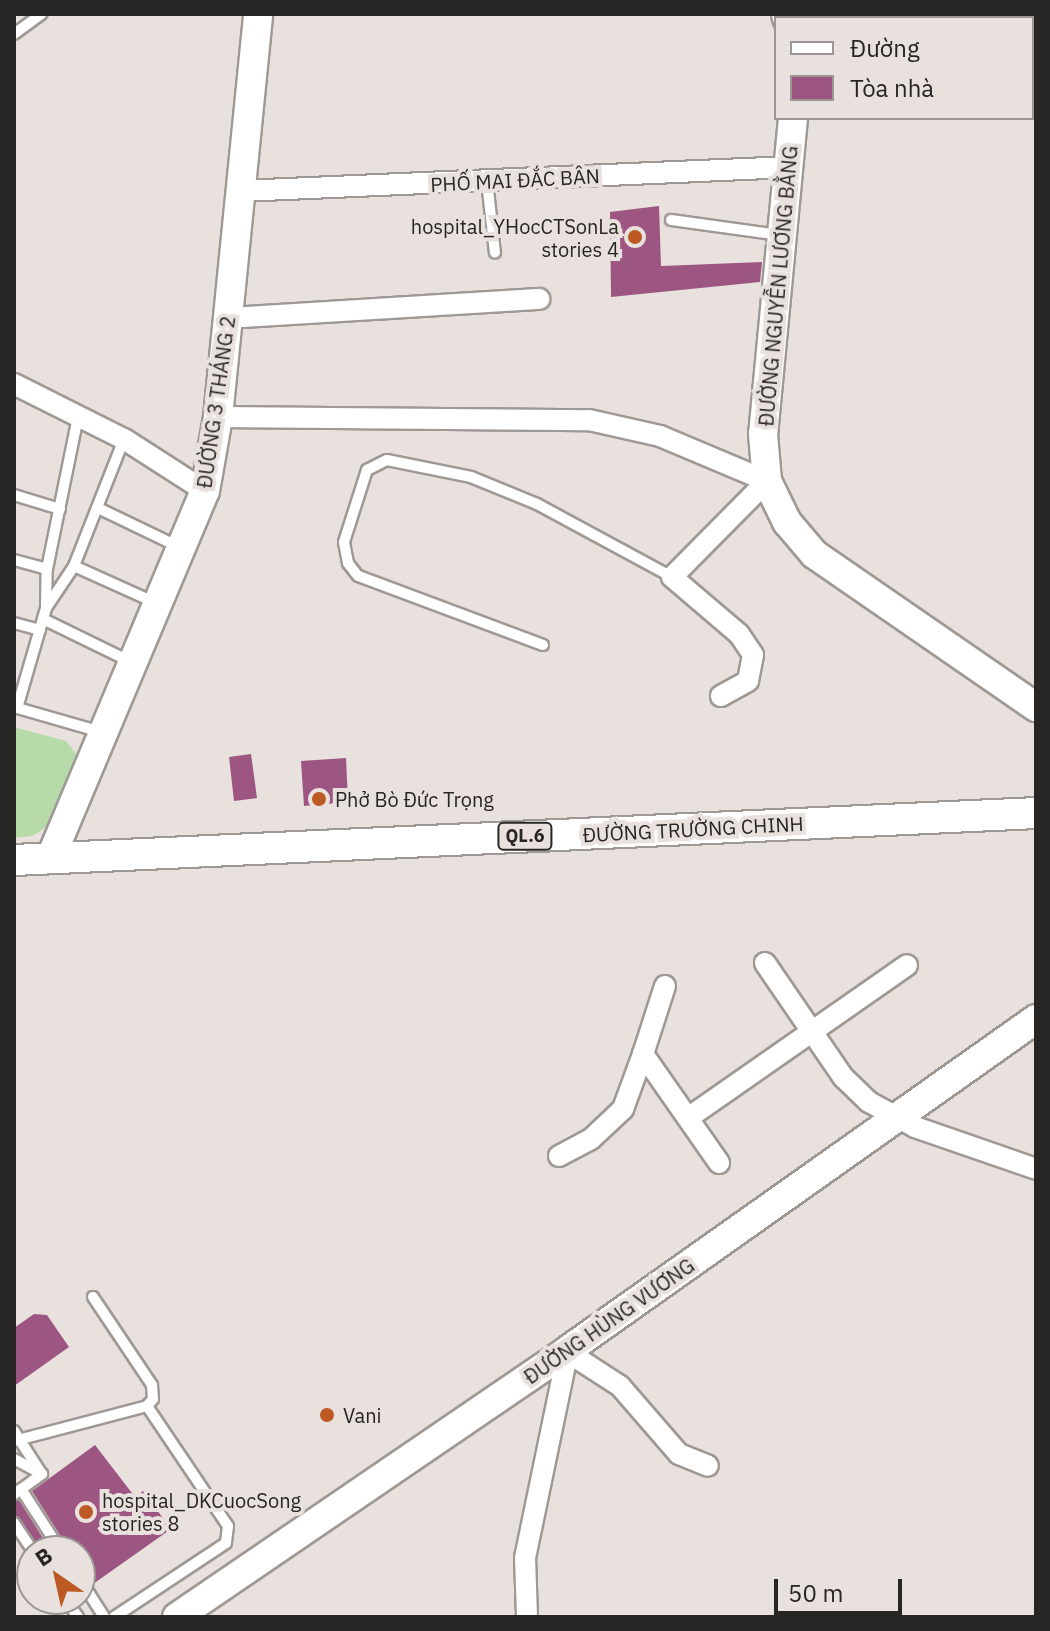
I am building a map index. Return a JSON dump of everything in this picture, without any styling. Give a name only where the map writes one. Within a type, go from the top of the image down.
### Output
[{"type":"main road","name":"ĐƯỜNG TRƯỜNG CHINH","points":[[14,860],[1036,813]]},
{"type":"street","name":"ĐƯỜNG 3 THÁNG 2","points":[[51,857],[184,548],[205,491],[218,417],[263,14]]},
{"type":"street","name":"ĐƯỜNG NGUYỄN LƯƠNG BẰNG","points":[[793,120],[763,434],[767,481],[787,522],[814,554],[1036,707]]},
{"type":"street","name":"PHỐ MAI ĐẮC BÂN","points":[[241,191],[790,167]]},
{"type":"street","points":[[228,318],[539,299]]},
{"type":"street","points":[[14,384],[124,439],[205,491]]},
{"type":"street","points":[[218,417],[589,420],[673,440],[767,481],[672,577],[739,634],[753,655],[748,681],[721,696]]},
{"type":"street","points":[[765,963],[855,1091],[896,1117],[1036,1169]]},
{"type":"street","points":[[688,1118],[907,965]]},
{"type":"street","points":[[559,1156],[591,1139],[623,1109],[665,986]]},
{"type":"street","name":"ĐƯỜNG HÙNG VƯƠNG","points":[[177,1617],[569,1352],[1036,1019]]},
{"type":"street","points":[[643,1054],[719,1163]]},
{"type":"street","points":[[527,1617],[525,1558],[569,1352],[620,1386],[679,1454],[708,1466]]},
{"type":"lane","points":[[14,34],[42,14]]},
{"type":"lane","points":[[487,181],[495,253]]},
{"type":"lane","points":[[671,220],[781,236]]},
{"type":"lane","points":[[78,416],[47,569],[46,608],[16,708],[103,732]]},
{"type":"lane","points":[[46,608],[74,566],[124,439]]},
{"type":"lane","points":[[543,645],[358,576],[348,563],[344,542],[367,470],[387,460],[471,477],[537,504],[672,577]]},
{"type":"lane","points":[[14,495],[60,509]]},
{"type":"lane","points":[[98,508],[184,548]]},
{"type":"lane","points":[[14,560],[47,569]]},
{"type":"lane","points":[[74,566],[159,605]]},
{"type":"lane","points":[[14,623],[41,625],[133,663]]},
{"type":"lane","points":[[14,1441],[147,1406],[153,1399],[152,1385],[93,1297]]},
{"type":"lane","points":[[114,1617],[226,1543],[230,1535],[147,1406]]},
{"type":"lane","points":[[14,1431],[42,1474]]},
{"type":"lane","points":[[14,1459],[42,1474]]},
{"type":"lane","points":[[42,1474],[17,1491],[49,1535]]},
{"type":"green space","points":[[14,727],[66,741],[79,758],[50,825],[32,836],[14,838]]},
{"type":"building","name":"hospital_YHocCTSonLa stories 4","points":[[659,206],[661,266],[762,262],[760,282],[611,297],[610,212]]},
{"type":"building","points":[[251,754],[257,798],[234,801],[229,757]]},
{"type":"building","points":[[346,758],[348,802],[304,806],[301,761]]},
{"type":"building","points":[[34,1314],[47,1315],[69,1347],[14,1386],[14,1328]]},
{"type":"building","name":"hospital_DKCuocSong stories 8","points":[[95,1445],[135,1497],[143,1491],[171,1529],[96,1582],[96,1535],[60,1535],[32,1491]]},
{"type":"building","points":[[19,1500],[41,1535],[29,1535],[14,1515],[14,1502]]},
{"type":"place","name":"hospital_YHocCTSonLa stories 4","points":[[635,237]]},
{"type":"place","name":"Phở Bò Đức Trọng","points":[[319,799]]},
{"type":"place","name":"Vani","points":[[327,1415]]},
{"type":"place","name":"hospital_DKCuocSong stories 8","points":[[86,1512]]}]
